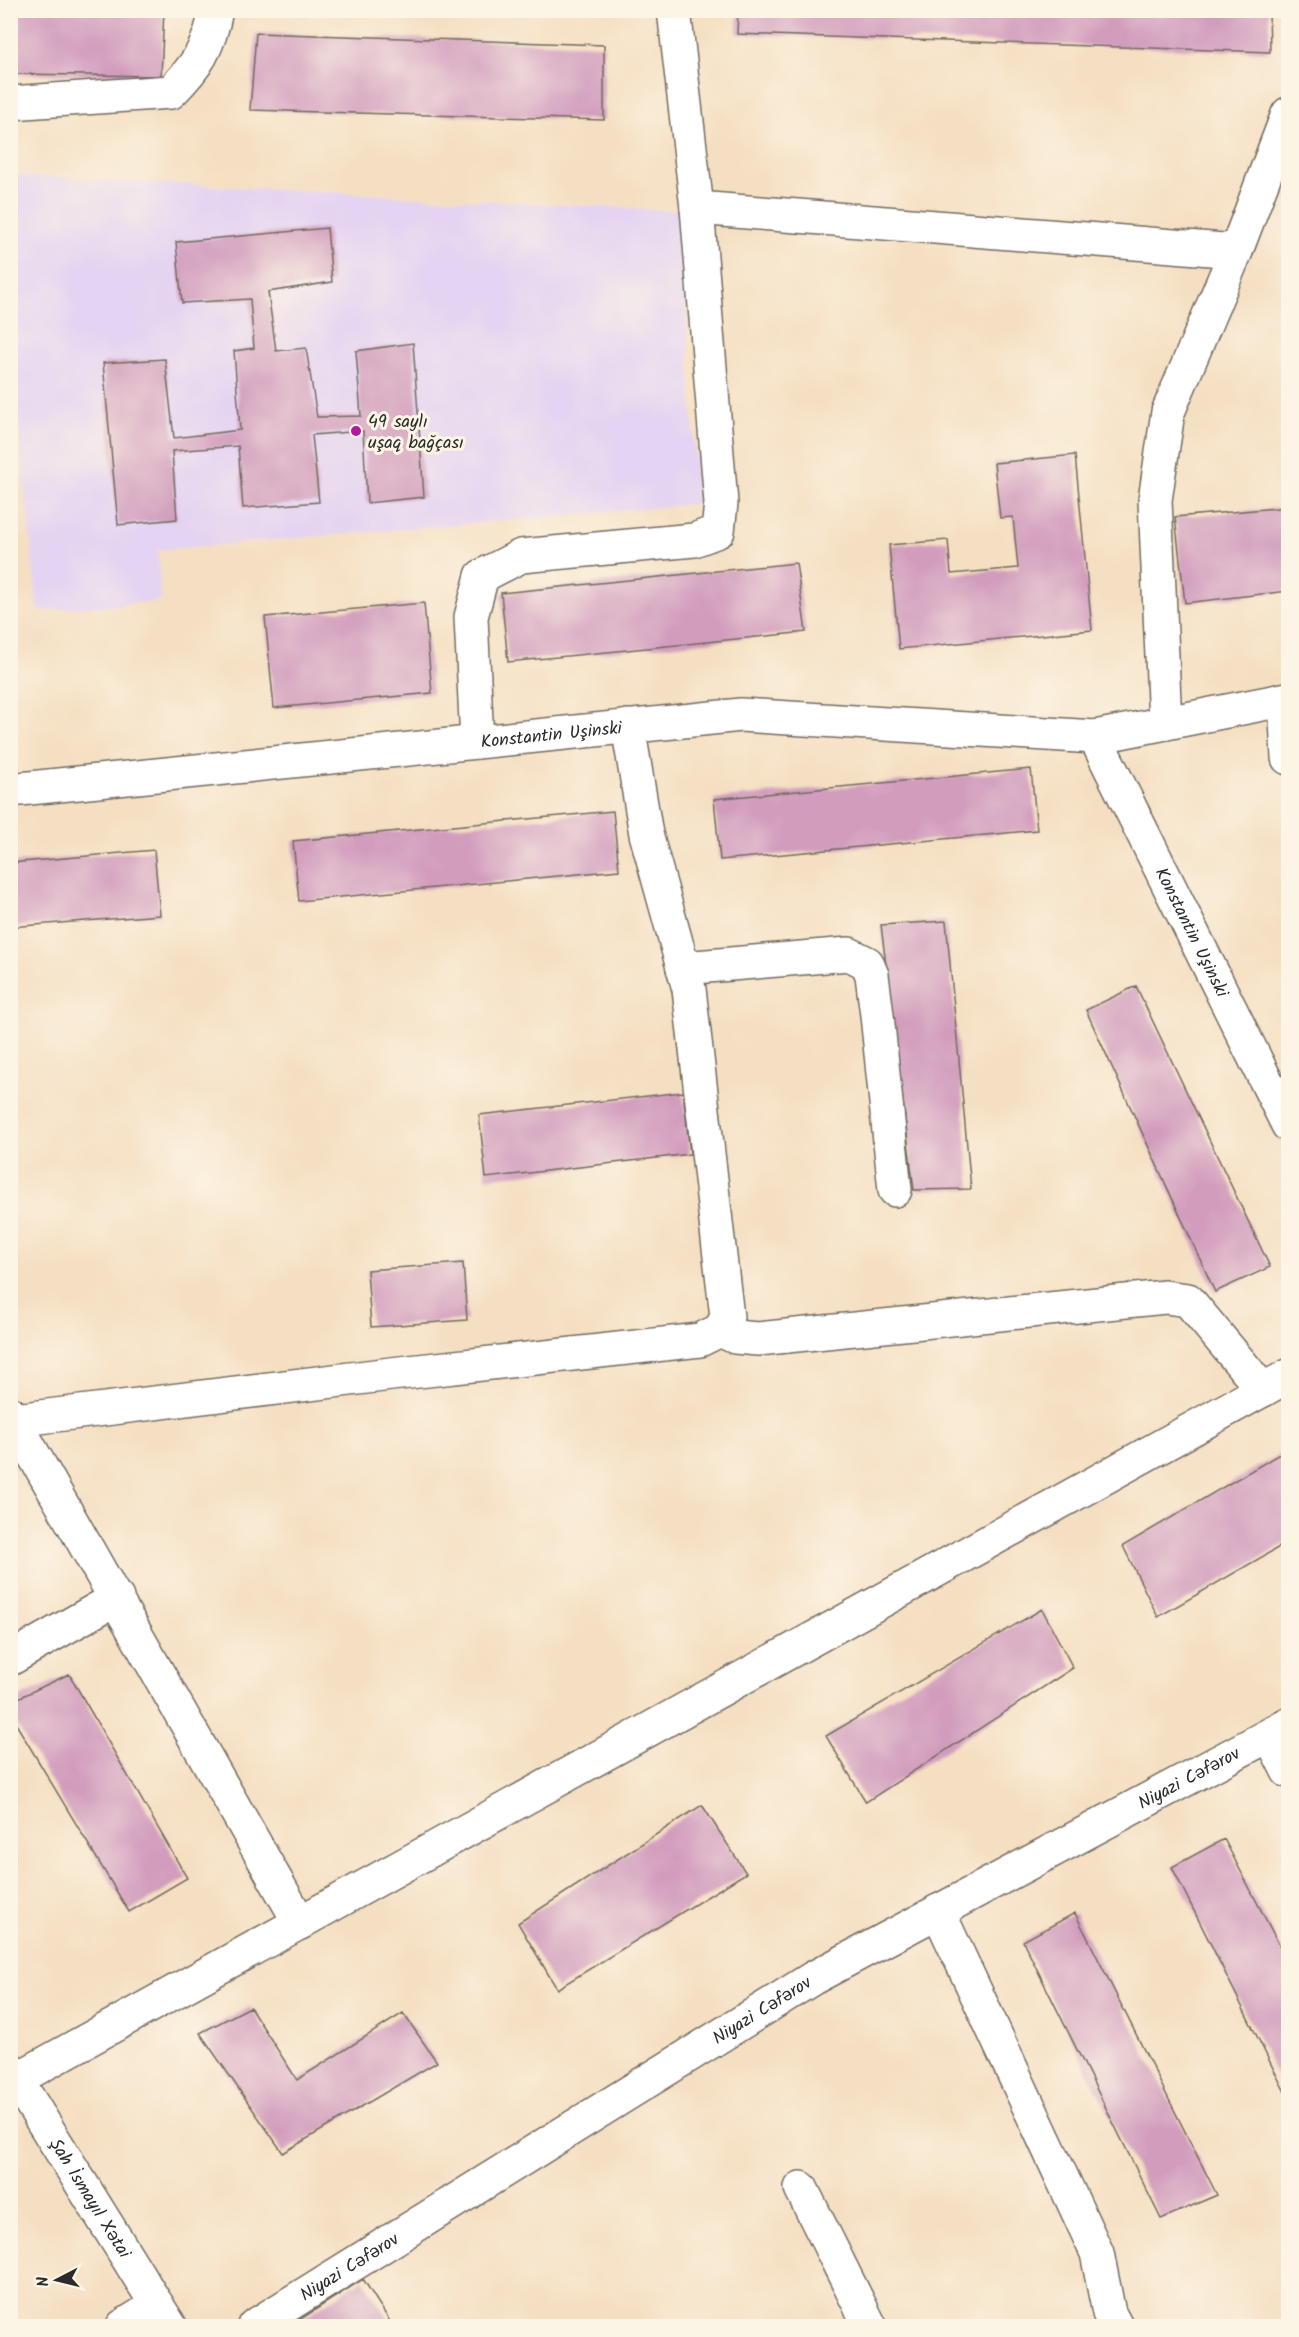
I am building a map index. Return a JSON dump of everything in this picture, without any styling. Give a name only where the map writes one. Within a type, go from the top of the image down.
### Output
[{"type":"street","points":[[10,103],[171,92],[197,66],[213,26],[216,10]]},
{"type":"street","points":[[477,742],[471,617],[482,576],[521,556],[694,540],[718,531],[721,503],[697,208],[675,10]]},
{"type":"street","points":[[1165,723],[1155,500],[1168,412],[1236,251],[1288,114]]},
{"type":"street","points":[[697,208],[1236,251]]},
{"type":"street","points":[[1287,699],[1288,758]]},
{"type":"street","name":"Konstantin Uşinski","points":[[10,790],[741,715],[1095,737],[1287,699]]},
{"type":"street","points":[[300,1923],[13,1416],[700,1340],[720,1330],[727,1317],[692,1013],[683,968],[646,834],[628,726]]},
{"type":"street","name":"Konstantin Uşinski","points":[[1095,737],[1288,1125]]},
{"type":"street","points":[[683,968],[849,954],[867,963],[872,975],[876,1005],[895,1190]]},
{"type":"street","points":[[14,2074],[300,1923],[1276,1383],[1188,1300],[1165,1297],[758,1339],[735,1337],[720,1330]]},
{"type":"street","points":[[10,1659],[117,1598]]},
{"type":"street","points":[[1279,1730],[1288,1771]]},
{"type":"street","name":"Niyazi Cəfərov","points":[[254,2326],[813,1978],[1279,1730]]},
{"type":"street","points":[[938,1911],[1097,2253],[1111,2322]]},
{"type":"street","name":"Şah İsmayıl Xətai","points":[[14,2074],[164,2316]]},
{"type":"street","points":[[801,2188],[870,2326]]},
{"type":"street","points":[[123,2326],[164,2316]]},
{"type":"shaded area","name":"49 saylı uşaq bağçası","points":[[10,175],[680,211],[698,504],[158,550],[161,601],[38,611],[11,359]]},
{"type":"building","points":[[10,10],[164,10],[161,76],[10,74]]},
{"type":"building","points":[[738,10],[1269,10],[1270,52],[737,34]]},
{"type":"building","points":[[256,33],[604,45],[604,120],[250,110]]},
{"type":"building","points":[[327,228],[332,282],[268,292],[276,351],[306,348],[317,417],[361,416],[356,351],[413,343],[424,497],[367,503],[363,431],[312,435],[319,502],[243,508],[238,446],[172,451],[177,519],[118,525],[103,363],[165,359],[174,438],[240,430],[234,351],[254,348],[250,299],[182,303],[176,242]]},
{"type":"building","points":[[1075,455],[1092,630],[899,649],[889,545],[948,540],[951,574],[1018,568],[1013,517],[1000,518],[994,463]]},
{"type":"building","points":[[1288,507],[1288,591],[1185,603],[1175,517]]},
{"type":"building","points":[[796,563],[806,632],[508,662],[501,593]]},
{"type":"building","points":[[424,603],[432,693],[274,708],[265,617]]},
{"type":"building","points":[[1031,769],[1037,830],[720,860],[714,799]]},
{"type":"building","points":[[613,811],[619,870],[299,901],[293,841]]},
{"type":"building","points":[[154,850],[160,915],[10,927],[10,863]]},
{"type":"building","points":[[946,921],[971,1189],[914,1190],[881,925]]},
{"type":"building","points":[[1136,986],[1270,1267],[1215,1292],[1086,1010]]},
{"type":"building","points":[[683,1092],[690,1154],[486,1178],[479,1115]]},
{"type":"building","points":[[463,1263],[467,1320],[371,1327],[367,1270]]},
{"type":"building","points":[[1288,1449],[1288,1542],[1158,1617],[1123,1546]]},
{"type":"building","points":[[1042,1609],[1073,1668],[866,1802],[826,1736]]},
{"type":"building","points":[[69,1674],[187,1878],[129,1912],[10,1714],[10,1702]]},
{"type":"building","points":[[702,1805],[746,1873],[557,1989],[518,1923]]},
{"type":"building","points":[[1224,1839],[1288,1962],[1288,2098],[1172,1867]]},
{"type":"building","points":[[1075,1913],[1217,2195],[1161,2219],[1023,1941]]},
{"type":"building","points":[[250,2007],[297,2080],[403,2013],[437,2062],[283,2153],[200,2033]]},
{"type":"building","points":[[363,2279],[393,2326],[294,2326],[293,2324]]},
{"type":"place","name":"49 saylı uşaq bağçası","points":[[356,431]]}]
